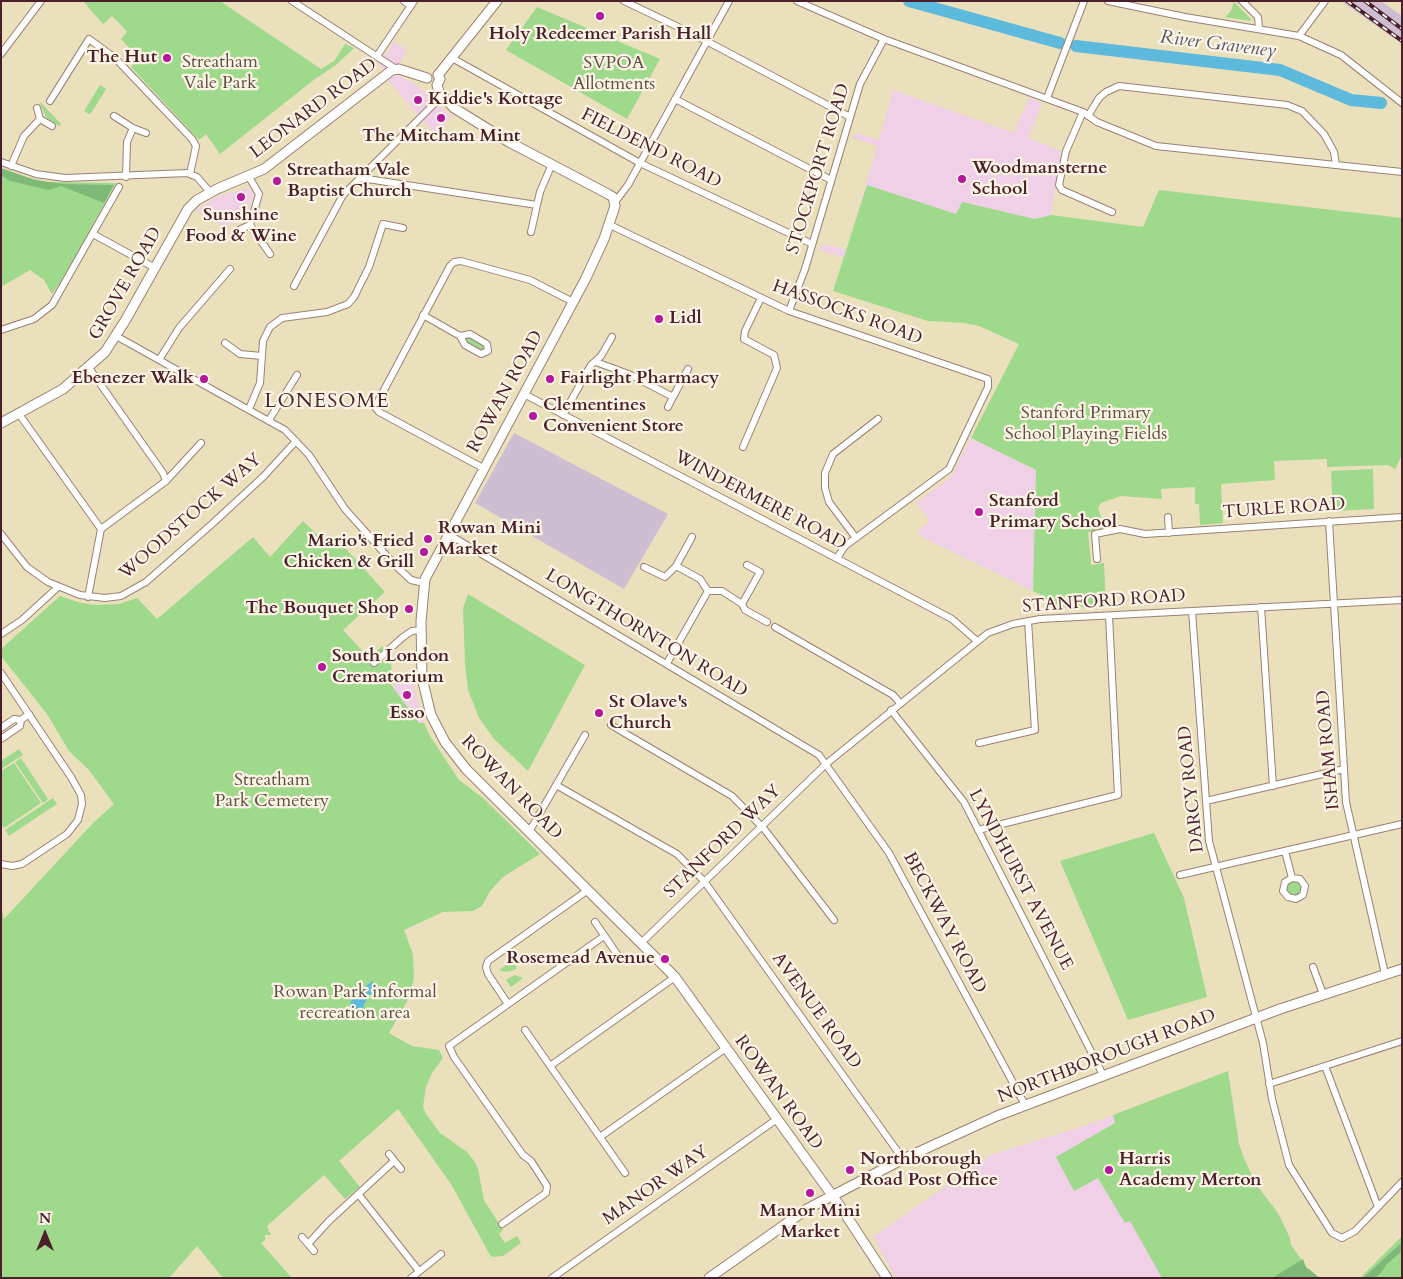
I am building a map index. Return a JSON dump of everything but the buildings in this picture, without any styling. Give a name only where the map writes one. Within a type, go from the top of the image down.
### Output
[{"type":"main road","points":[[437,86],[429,85],[427,78],[430,74],[438,74],[497,1]]},
{"type":"main road","name":"LEONARD ROAD","points":[[249,177],[275,162],[389,72],[396,69],[427,78]]},
{"type":"main road","points":[[437,86],[440,82],[438,74]]},
{"type":"main road","points":[[437,86],[443,98],[454,108],[492,131],[604,191],[613,197],[615,202]]},
{"type":"main road","name":"GROVE ROAD","points":[[1,423],[63,389],[89,368],[106,351],[116,336],[189,208],[210,192],[249,177]]},
{"type":"main road","name":"ROWAN ROAD","points":[[615,202],[610,225],[573,302],[448,534],[424,583],[421,630],[423,686],[427,703],[437,729],[461,764],[675,977],[832,1196],[887,1278]]},
{"type":"main road","name":"NORTHBOROUGH ROAD","points":[[709,1278],[796,1216],[832,1196],[903,1158],[1024,1104],[1322,994],[1402,969]]},
{"type":"street","points":[[1,54],[41,1]]},
{"type":"street","points":[[292,1],[396,69]]},
{"type":"street","points":[[377,56],[412,3],[404,1]]},
{"type":"street","points":[[624,1],[850,117]]},
{"type":"street","points":[[615,202],[640,163],[729,1]]},
{"type":"street","points":[[797,1],[884,39],[1047,98],[1156,146],[1402,172]]},
{"type":"street","points":[[1047,98],[1084,1]]},
{"type":"street","points":[[1108,1],[1185,17],[1299,36],[1341,55],[1402,103]]},
{"type":"street","points":[[1242,1],[1258,17],[1260,29]]},
{"type":"street","points":[[1299,36],[1325,1]]},
{"type":"street","points":[[50,101],[89,39],[115,58],[192,139],[196,146],[190,174]]},
{"type":"street","name":"STOCKPORT ROAD","points":[[789,311],[812,244],[860,84],[884,39]]},
{"type":"street","name":"FIELDEND ROAD","points":[[452,58],[640,163],[812,244]]},
{"type":"street","points":[[1112,212],[1062,190],[1059,185],[1066,151],[1086,114],[1106,92],[1119,86],[1287,105],[1302,111],[1324,134],[1334,152],[1336,165]]},
{"type":"street","points":[[294,286],[337,203],[437,101],[443,98]]},
{"type":"street","points":[[675,99],[831,180]]},
{"type":"street","points":[[37,108],[40,119],[52,126]]},
{"type":"street","points":[[114,116],[132,128],[146,133]]},
{"type":"street","points":[[11,166],[24,136],[40,119]]},
{"type":"street","points":[[126,177],[127,142],[132,128]]},
{"type":"street","points":[[1,162],[56,178],[190,174],[201,180],[210,192]]},
{"type":"street","points":[[531,232],[540,192],[552,164]]},
{"type":"street","points":[[242,229],[250,225],[259,194],[249,177]]},
{"type":"street","points":[[361,178],[537,205]]},
{"type":"street","points":[[1,330],[34,319],[52,306],[119,187]]},
{"type":"street","points":[[249,409],[260,383],[266,334],[279,319],[291,315],[335,310],[352,301],[370,267],[383,224],[403,228]]},
{"type":"street","points":[[250,225],[270,254]]},
{"type":"street","name":"HASSOCKS ROAD","points":[[610,225],[789,311],[986,377],[989,381],[988,387],[946,472],[856,538]]},
{"type":"street","points":[[92,234],[155,268]]},
{"type":"street","points":[[483,468],[376,409],[376,402],[423,315],[450,266],[456,261],[535,281],[573,302]]},
{"type":"street","points":[[159,360],[180,328],[230,269]]},
{"type":"street","points":[[743,447],[777,368],[774,355],[744,339],[745,331],[761,298]]},
{"type":"street","points":[[423,315],[460,336]]},
{"type":"street","points":[[116,336],[269,420],[296,441],[318,466],[345,509],[394,564],[411,580],[424,583]]},
{"type":"street","points":[[562,415],[591,365],[604,353],[612,337]]},
{"type":"street","points":[[225,343],[240,354],[262,356]]},
{"type":"street","points":[[596,362],[631,375],[673,397]]},
{"type":"street","points":[[89,368],[163,472],[166,481]]},
{"type":"street","points":[[668,407],[688,370]]},
{"type":"street","points":[[269,420],[297,375]]},
{"type":"street","name":"WINDERMERE ROAD","points":[[524,394],[958,622],[977,640]]},
{"type":"street","points":[[19,414],[101,530]]},
{"type":"street","points":[[837,558],[842,549],[856,538],[829,502],[825,488],[825,473],[833,454],[878,419]]},
{"type":"street","name":"WOODSTOCK WAY","points":[[1,534],[27,567],[58,587],[88,597],[121,596],[141,586],[264,476],[296,441]]},
{"type":"street","points":[[88,597],[101,530],[166,481],[201,443]]},
{"type":"street","points":[[1168,517],[1169,533]]},
{"type":"street","name":"TURLE ROAD","points":[[1096,559],[1095,534],[1120,529],[1142,534],[1169,533],[1402,517]]},
{"type":"street","name":"ISHAM ROAD","points":[[1330,521],[1333,603],[1346,802],[1385,974]]},
{"type":"street","name":"LONGTHORNTON ROAD","points":[[448,534],[816,752],[826,764]]},
{"type":"street","points":[[644,567],[665,578],[676,566],[692,537]]},
{"type":"street","points":[[742,604],[760,572],[747,565]]},
{"type":"street","points":[[676,566],[700,579],[708,591]]},
{"type":"street","points":[[1,634],[22,620],[58,587]]},
{"type":"street","points":[[667,663],[708,591]]},
{"type":"street","points":[[708,591],[722,591],[742,604],[745,610],[767,622]]},
{"type":"street","name":"STANFORD ROAD","points":[[826,764],[977,640],[996,629],[1028,621],[1402,600]]},
{"type":"street","points":[[1261,607],[1273,786]]},
{"type":"street","name":"DARCY ROAD","points":[[1192,611],[1208,835],[1263,1043],[1269,1084],[1292,1171],[1332,1233],[1342,1238],[1350,1236],[1378,1207]]},
{"type":"street","points":[[978,830],[1118,795],[1109,616]]},
{"type":"street","points":[[979,743],[1035,730],[1028,621]]},
{"type":"street","points":[[775,627],[893,695],[900,703]]},
{"type":"street","points":[[374,663],[403,637],[412,631],[421,630]]},
{"type":"street","points":[[1,673],[78,789],[82,809],[74,827],[54,843],[22,864],[12,866],[1,864]]},
{"type":"street","name":"LYNDHURST AVENUE","points":[[891,710],[961,796],[1103,1075]]},
{"type":"street","points":[[1,728],[29,714]]},
{"type":"street","points":[[1,739],[20,726],[18,719]]},
{"type":"street","points":[[611,725],[728,793],[761,826],[834,920]]},
{"type":"street","points":[[529,832],[585,736]]},
{"type":"street","name":"STANFORD WAY","points":[[641,943],[826,764]]},
{"type":"street","name":"BECKWAY ROAD","points":[[826,764],[889,853],[1024,1104]]},
{"type":"street","points":[[1206,801],[1344,769]]},
{"type":"street","name":"AVENUE ROAD","points":[[556,785],[677,854],[704,881],[903,1158]]},
{"type":"street","points":[[1180,875],[1402,824]]},
{"type":"street","points":[[1285,850],[1292,878]]},
{"type":"street","points":[[508,1004],[488,974],[488,961],[588,890]]},
{"type":"street","points":[[595,922],[619,957]]},
{"type":"street","points":[[502,1224],[546,1193],[548,1190],[546,1183],[531,1162],[523,1155],[449,1050],[450,1044],[604,936]]},
{"type":"street","points":[[1313,967],[1322,994]]},
{"type":"street","points":[[550,1066],[675,977]]},
{"type":"street","points":[[525,1030],[625,1173]]},
{"type":"street","points":[[1269,1084],[1401,1043]]},
{"type":"street","points":[[600,1137],[726,1048]]},
{"type":"street","points":[[1325,1066],[1378,1207],[1402,1182]]},
{"type":"street","name":"MANOR WAY","points":[[552,1278],[777,1119]]},
{"type":"street","points":[[389,1154],[401,1169]]},
{"type":"street","points":[[308,1244],[329,1221],[394,1161]]},
{"type":"street","points":[[359,1195],[419,1271]]},
{"type":"street","points":[[302,1237],[314,1251]]},
{"type":"street","points":[[411,1278],[441,1254]]},
{"type":"shaded area","points":[[1341,1],[1381,1],[1402,16],[1402,44]]},
{"type":"shaded area","points":[[394,42],[407,50],[395,74],[418,86],[442,109],[452,115],[436,135],[390,83],[380,64]]},
{"type":"shaded area","name":"Woodmansterne School","points":[[893,90],[1014,133],[1029,98],[1042,103],[1028,138],[1061,151],[1051,215],[1035,219],[962,202],[957,214],[913,201],[846,258],[819,250],[821,244],[847,250],[877,146],[853,138],[855,133],[879,140]]},
{"type":"shaded area","points":[[249,188],[254,194],[244,219],[224,227],[196,210],[218,196]]},
{"type":"shaded area","points":[[514,433],[668,514],[624,589],[475,503]]},
{"type":"shaded area","name":"Stanford Primary School","points":[[971,438],[1036,470],[1033,591],[922,537],[917,531],[930,521],[916,503],[951,477]]},
{"type":"shaded area","points":[[413,678],[424,723],[419,723],[392,686]]},
{"type":"shaded area","name":"Harris Academy Merton","points":[[1228,1071],[1239,1144],[1244,1158],[1255,1183],[1278,1213],[1290,1238],[1291,1245],[1301,1259],[1267,1278],[896,1278],[873,1237],[991,1155],[1096,1122]]},
{"type":"green space","name":"Streatham Vale Park","points":[[83,1],[220,1],[321,69],[334,61],[345,44],[354,48],[336,65],[315,79],[220,154],[206,134],[199,140],[131,67],[134,63],[130,56],[133,52],[121,39],[127,32],[123,27],[112,16],[103,24]]},
{"type":"green space","points":[[1234,2],[1251,19],[1250,21],[1225,17],[1231,11]]},
{"type":"green space","name":"SVPOA Allotments","points":[[537,7],[660,59],[627,119],[506,50]]},
{"type":"green space","points":[[100,85],[106,89],[89,114],[84,111]]},
{"type":"green space","points":[[39,101],[61,124],[59,126],[46,117]]},
{"type":"green space","points":[[1,168],[17,175],[48,182],[116,183],[67,273],[52,294],[44,280],[30,270],[1,287]]},
{"type":"green space","points":[[1,168],[35,180],[63,184],[114,185],[104,203],[61,186],[49,190],[10,181],[1,175]]},
{"type":"green space","name":"Stanford Primary School Playing Fields","points":[[867,185],[956,214],[962,202],[1035,219],[1051,215],[1143,227],[1159,190],[1402,218],[1402,455],[1395,469],[1388,465],[1327,467],[1327,459],[1274,461],[1275,480],[1221,484],[1223,523],[1200,525],[1199,504],[1195,504],[1195,487],[1161,489],[1162,499],[1121,496],[1101,503],[1098,508],[1103,524],[1102,531],[1088,532],[1091,565],[1104,563],[1106,606],[1045,609],[1045,597],[1033,591],[1036,470],[971,438],[1019,344],[979,326],[964,323],[928,321],[833,291]]},
{"type":"green space","points":[[468,336],[484,344],[486,348],[483,352],[464,342],[465,337]]},
{"type":"green space","points":[[1373,469],[1374,509],[1333,511],[1331,471]]},
{"type":"green space","name":"Streatham Park Cemetery","points":[[303,521],[330,547],[339,541],[385,592],[343,630],[369,658],[382,646],[391,657],[392,686],[419,723],[424,723],[430,736],[459,780],[483,798],[540,854],[503,877],[490,891],[482,906],[473,911],[443,912],[404,930],[413,954],[414,978],[409,998],[389,1033],[412,1046],[439,1050],[443,1058],[432,1073],[426,1087],[423,1107],[440,1133],[467,1152],[474,1161],[478,1169],[484,1200],[503,1230],[499,1234],[505,1243],[517,1236],[521,1243],[503,1256],[493,1257],[490,1255],[451,1184],[398,1109],[339,1161],[360,1187],[345,1199],[324,1175],[267,1226],[271,1235],[265,1235],[265,1240],[261,1243],[292,1278],[223,1278],[197,1246],[169,1278],[1,1278],[1,906],[4,919],[93,823],[114,804],[89,770],[69,751],[47,714],[1,656],[1,649],[60,596],[81,603],[95,605],[119,604],[137,598],[157,619],[253,537],[270,557]]},
{"type":"green space","points":[[468,594],[585,665],[528,771],[494,739],[479,718],[468,690],[463,608]]},
{"type":"green space","points":[[19,749],[23,755],[1,769],[1,761]]},
{"type":"green space","points":[[21,758],[48,799],[43,803],[15,762]]},
{"type":"green space","points":[[14,763],[41,803],[4,828],[1,824],[1,771]]},
{"type":"green space","points":[[53,798],[57,804],[9,836],[5,830]]},
{"type":"green space","points":[[1154,833],[1184,898],[1207,997],[1128,1020],[1060,861]]},
{"type":"green space","points":[[1292,879],[1302,883],[1300,896],[1287,895],[1285,885]]},
{"type":"green space","points":[[512,961],[517,968],[506,972],[499,970]]},
{"type":"green space","points":[[515,975],[523,978],[511,987],[506,980]]},
{"type":"green space","points":[[1228,1071],[1239,1144],[1244,1158],[1255,1183],[1278,1213],[1290,1238],[1291,1245],[1301,1259],[1305,1273],[1310,1278],[1162,1278],[1130,1221],[1125,1223],[1098,1178],[1074,1191],[1056,1157],[1115,1123],[1113,1115]]},
{"type":"green space","points":[[1402,1236],[1402,1278],[1360,1278]]},
{"type":"green space","points":[[1402,1242],[1402,1251],[1386,1265],[1380,1274],[1375,1278],[1363,1278]]},
{"type":"green space","points":[[1303,1259],[1306,1267],[1320,1278],[1272,1278]]},
{"type":"water","points":[[373,981],[375,988],[364,1004],[362,1013],[353,1011],[350,1005],[353,995]]},
{"type":"waterway","name":"River Graveney","points":[[909,1],[1060,43]]},
{"type":"waterway","name":"River Graveney","points":[[1076,46],[1280,70],[1351,100],[1381,103]]},
{"type":"railway","points":[[1347,1],[1402,41]]},
{"type":"railway","points":[[1365,1],[1402,29]]},
{"type":"place","name":"Holy Redeemer Parish Hall","points":[[600,16]]},
{"type":"place","name":"The Hut","points":[[167,58]]},
{"type":"place","name":"Kiddie's Kottage","points":[[418,100]]},
{"type":"place","name":"The Mitcham Mint","points":[[441,118]]},
{"type":"place","name":"Woodmansterne School","points":[[962,179]]},
{"type":"place","name":"Streatham Vale Baptist Church","points":[[277,181]]},
{"type":"place","name":"Sunshine Food & Wine","points":[[241,197]]},
{"type":"place","name":"Lidl","points":[[659,319]]},
{"type":"place","name":"Ebenezer Walk","points":[[204,379]]},
{"type":"place","name":"Fairlight Pharmacy","points":[[550,379]]},
{"type":"place","name":"Clementines Convenient Store","points":[[533,416]]},
{"type":"place","name":"Stanford Primary School","points":[[979,512]]},
{"type":"place","name":"Rowan Mini Market","points":[[428,539]]},
{"type":"place","name":"Mario's Fried Chicken & Grill","points":[[424,552]]},
{"type":"place","name":"The Bouquet Shop","points":[[409,609]]},
{"type":"place","name":"South London Crematorium","points":[[322,667]]},
{"type":"place","name":"Esso","points":[[407,695]]},
{"type":"place","name":"St Olave's Church","points":[[599,713]]},
{"type":"place","name":"Rosemead Avenue","points":[[665,959]]},
{"type":"place","name":"Northborough Road Post Office","points":[[850,1170]]},
{"type":"place","name":"Harris Academy Merton","points":[[1109,1170]]},
{"type":"place","name":"Manor Mini Market","points":[[810,1193]]},
{"type":"district","name":"LONESOME","points":[[327,402]]},
{"type":"park label","name":"Rowan Park informal recreation area","points":[[355,1003]]}]
